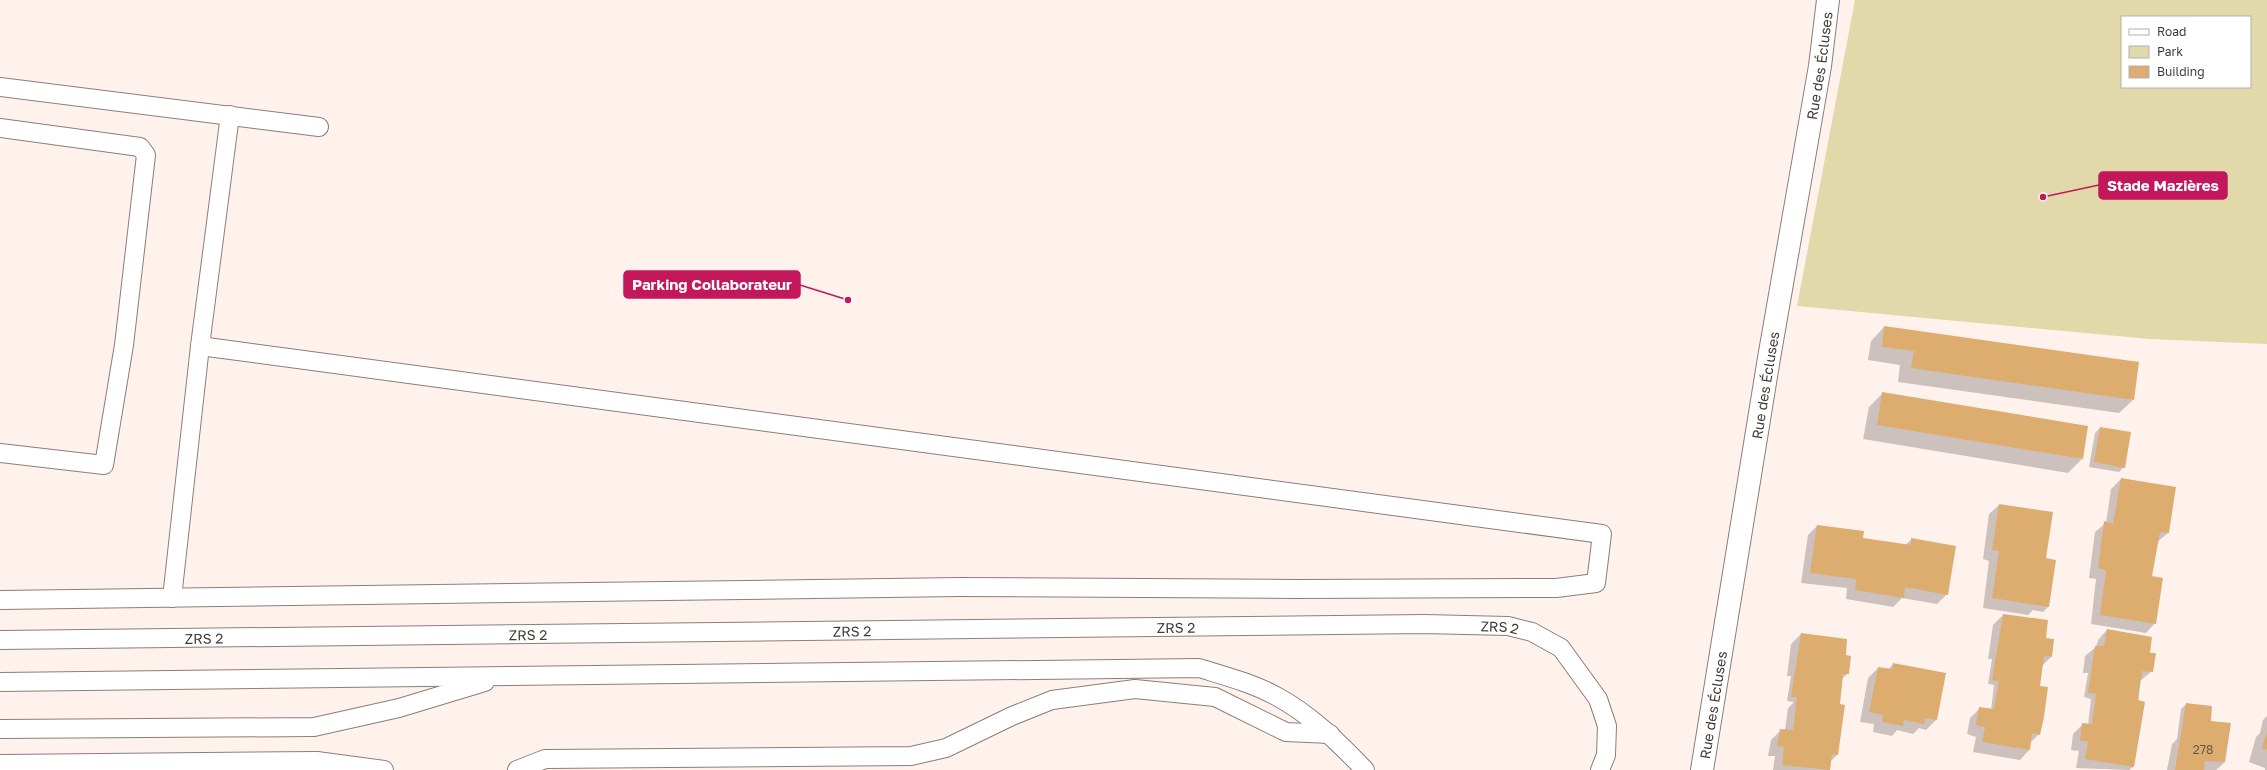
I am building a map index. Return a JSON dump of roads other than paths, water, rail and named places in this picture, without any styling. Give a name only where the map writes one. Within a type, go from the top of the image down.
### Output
[{"type":"street","name":"Rue des Écluses","points":[[1702,770],[1769,358],[1820,66],[1828,0]]},
{"type":"lane","points":[[0,88],[318,127]]},
{"type":"lane","points":[[172,598],[200,346],[230,115]]},
{"type":"lane","points":[[0,128],[140,147],[146,156],[124,345],[104,465],[0,453]]},
{"type":"lane","points":[[0,600],[959,586],[1281,589],[1556,588],[1596,583],[1602,534],[200,346]]},
{"type":"lane","name":"ZRS 2","points":[[0,640],[1438,624],[1508,626],[1532,632],[1561,648],[1598,699],[1607,726],[1606,755],[1600,770]]},
{"type":"lane","points":[[0,682],[1199,668],[1245,682],[1277,696],[1330,734],[1365,770]]},
{"type":"lane","points":[[0,729],[314,727],[399,708],[508,676]]},
{"type":"lane","points":[[517,770],[545,759],[911,756],[946,748],[1012,716],[1052,700],[1135,689],[1215,698],[1286,732],[1330,734]]},
{"type":"lane","points":[[0,764],[317,761],[384,770]]},
{"type":"place","name":"Stade Mazières","points":[[2043,197]]},
{"type":"place","name":"Parking Collaborateur","points":[[848,300]]}]
